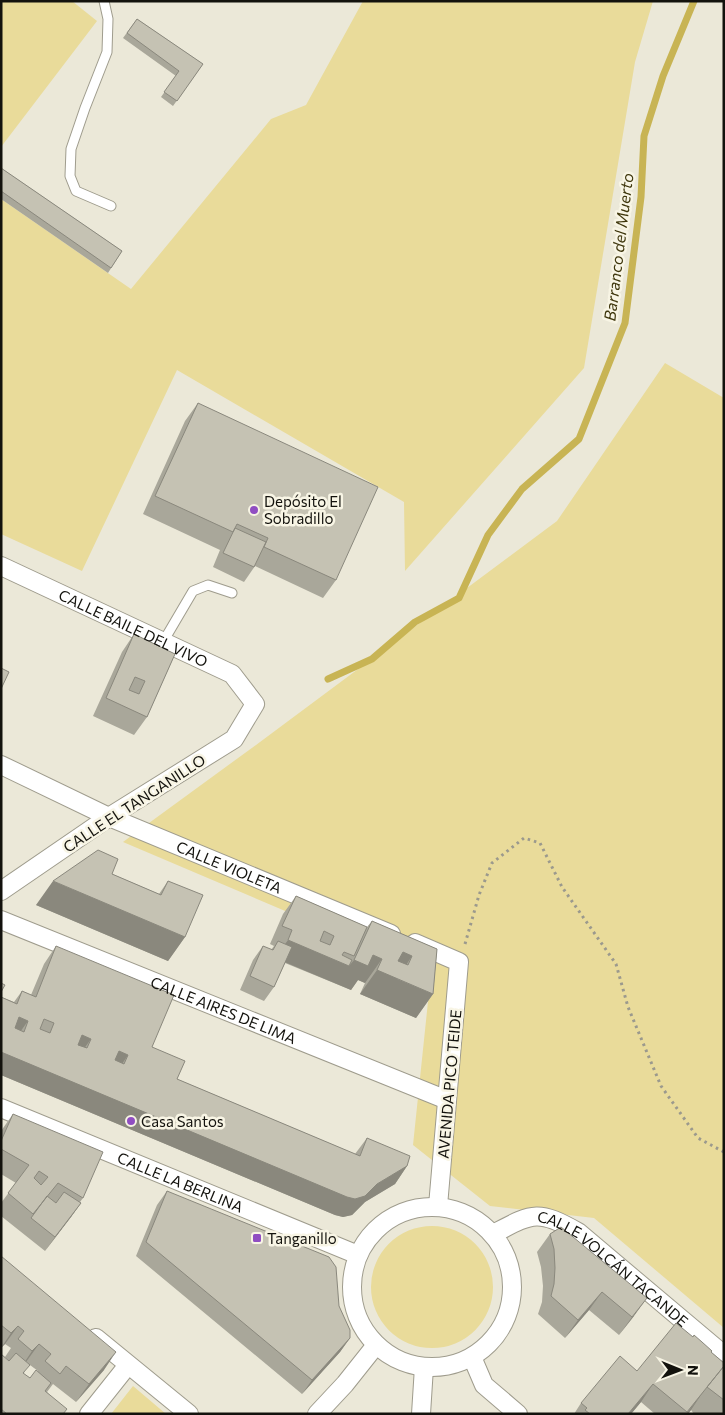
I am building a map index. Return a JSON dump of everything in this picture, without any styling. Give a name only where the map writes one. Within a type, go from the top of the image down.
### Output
[{"type":"street","name":"CALLE BAILE DEL VIVO","points":[[1,566],[232,674],[256,704]]},
{"type":"street","name":"CALLE EL TANGANILLO","points":[[1,891],[110,817],[234,739],[256,704]]},
{"type":"street","name":"CALLE VIOLETA","points":[[1,765],[110,817],[459,962]]},
{"type":"street","name":"CALLE AIRES DE LIMA","points":[[1,920],[447,1100]]},
{"type":"street","name":"AVENIDA PICO TEIDE","points":[[438,1206],[459,962]]},
{"type":"street","name":"CALLE LA BERLINA","points":[[1,1108],[358,1255]]},
{"type":"street","points":[[438,1206],[459,1210],[478,1220],[493,1234],[508,1259],[513,1288],[507,1316],[492,1341],[472,1358],[424,1367],[398,1360],[376,1345],[358,1319],[352,1287],[358,1255],[377,1228],[405,1210],[438,1206]]},
{"type":"street","name":"CALLE VOLCÁN TACANDE","points":[[493,1234],[523,1218],[540,1216],[558,1220],[578,1232],[724,1356]]},
{"type":"street","points":[[83,1327],[189,1414]]},
{"type":"street","points":[[316,1414],[345,1384],[376,1345]]},
{"type":"street","points":[[472,1358],[484,1385],[518,1414]]},
{"type":"street","points":[[90,1414],[128,1365]]},
{"type":"street","points":[[421,1414],[424,1367]]},
{"type":"lane","points":[[104,1],[108,19],[107,52],[71,149],[70,176],[76,191],[111,206]]},
{"type":"lane","points":[[163,642],[193,591],[208,585],[232,592]]},
{"type":"path","points":[[459,962],[479,896],[492,863],[524,838],[540,843],[562,887],[616,964],[628,1007],[661,1086],[698,1138],[724,1152]]},
{"type":"shaded area","points":[[1,1],[72,1],[97,21],[1,147]]},
{"type":"shaded area","points":[[363,1],[653,1],[635,62],[584,368],[405,571],[404,502],[177,370],[82,571],[1,534],[1,199],[131,289],[271,119],[306,105]]},
{"type":"shaded area","points":[[665,363],[724,398],[724,1328],[594,1218],[490,1206],[413,1145],[431,973],[123,842],[557,521]]},
{"type":"shaded area","points":[[432,1226],[455,1230],[475,1244],[489,1264],[493,1287],[489,1310],[475,1330],[455,1344],[432,1348],[409,1344],[389,1330],[375,1310],[371,1287],[375,1264],[389,1244],[409,1230]]},
{"type":"shaded area","points":[[133,1386],[166,1414],[111,1414]]},
{"type":"building","points":[[137,19],[203,64],[177,101],[164,92],[179,71],[127,33]]},
{"type":"building","points":[[1,168],[122,251],[111,268],[1,191]]},
{"type":"building","name":"Depósito El Sobradillo","points":[[198,403],[378,487],[336,580],[264,547],[268,538],[237,524],[233,532],[155,496]]},
{"type":"building","points":[[235,528],[266,542],[254,567],[223,553]]},
{"type":"building","points":[[134,634],[175,654],[147,717],[106,698]],"holes":[[[135,677],[145,681],[139,694],[129,690]]]},
{"type":"building","points":[[1,668],[9,672],[1,689]]},
{"type":"building","points":[[98,850],[118,859],[112,874],[161,895],[168,881],[203,895],[185,937],[53,881]]},
{"type":"building","points":[[296,896],[367,927],[354,956],[344,952],[342,955],[352,960],[349,966],[288,940],[292,930],[282,926]],"holes":[[[324,931],[334,936],[330,945],[320,941]]]},
{"type":"building","points":[[372,921],[437,949],[433,994],[377,970],[382,959],[373,955],[368,966],[354,960]],"holes":[[[403,952],[412,956],[408,965],[398,961]]]},
{"type":"building","points":[[278,941],[292,947],[274,987],[250,976],[263,946],[273,950]]},
{"type":"building","points":[[56,946],[174,995],[152,1047],[185,1061],[177,1079],[360,1156],[367,1138],[410,1156],[407,1166],[377,1184],[365,1196],[355,1199],[347,1197],[1,1052],[1,997],[17,1004],[22,991],[36,997]],"holes":[[[19,1017],[28,1021],[24,1032],[15,1028]],[[44,1019],[54,1023],[50,1033],[40,1029]],[[82,1035],[91,1039],[87,1048],[78,1045]],[[119,1051],[128,1055],[124,1064],[115,1060]]]},
{"type":"building","points":[[1,983],[5,985],[1,992]]},
{"type":"building","points":[[13,1114],[103,1152],[83,1198],[58,1183],[33,1214],[8,1193],[29,1165],[1,1149],[1,1141]],"holes":[[[39,1171],[48,1177],[41,1185],[34,1178]]]},
{"type":"building","points":[[167,1191],[329,1257],[336,1267],[339,1306],[350,1330],[350,1338],[312,1380],[146,1242]]},
{"type":"building","points":[[64,1192],[81,1203],[55,1237],[31,1218],[47,1196],[56,1203]]},
{"type":"building","points":[[561,1227],[647,1298],[632,1317],[602,1292],[578,1320],[551,1296],[555,1268],[554,1249],[550,1234]]},
{"type":"building","points":[[1,1256],[116,1352],[89,1384],[66,1366],[60,1374],[45,1361],[51,1354],[39,1344],[32,1351],[18,1339],[24,1331],[18,1326],[11,1333],[1,1325]]},
{"type":"building","points":[[676,1323],[693,1337],[694,1335],[724,1363],[724,1366],[687,1412],[653,1384],[628,1414],[590,1414],[585,1410],[587,1408],[581,1403],[620,1356],[637,1371]]},
{"type":"building","points":[[16,1353],[30,1365],[23,1373],[30,1378],[36,1370],[51,1383],[45,1391],[67,1409],[63,1414],[7,1414],[1,1409],[1,1354],[9,1361]]},
{"type":"building","points":[[724,1366],[724,1400],[707,1387]]},
{"type":"waterway","name":"Barranco del Muerto","points":[[328,679],[372,659],[415,622],[459,598],[488,535],[522,489],[579,439],[625,323],[641,197],[644,136],[663,76],[694,1]]},
{"type":"place","name":"Depósito El Sobradillo","points":[[254,510]]},
{"type":"place","name":"Casa Santos","points":[[131,1121]]},
{"type":"place","name":"Tanganillo","points":[[257,1238]]}]
